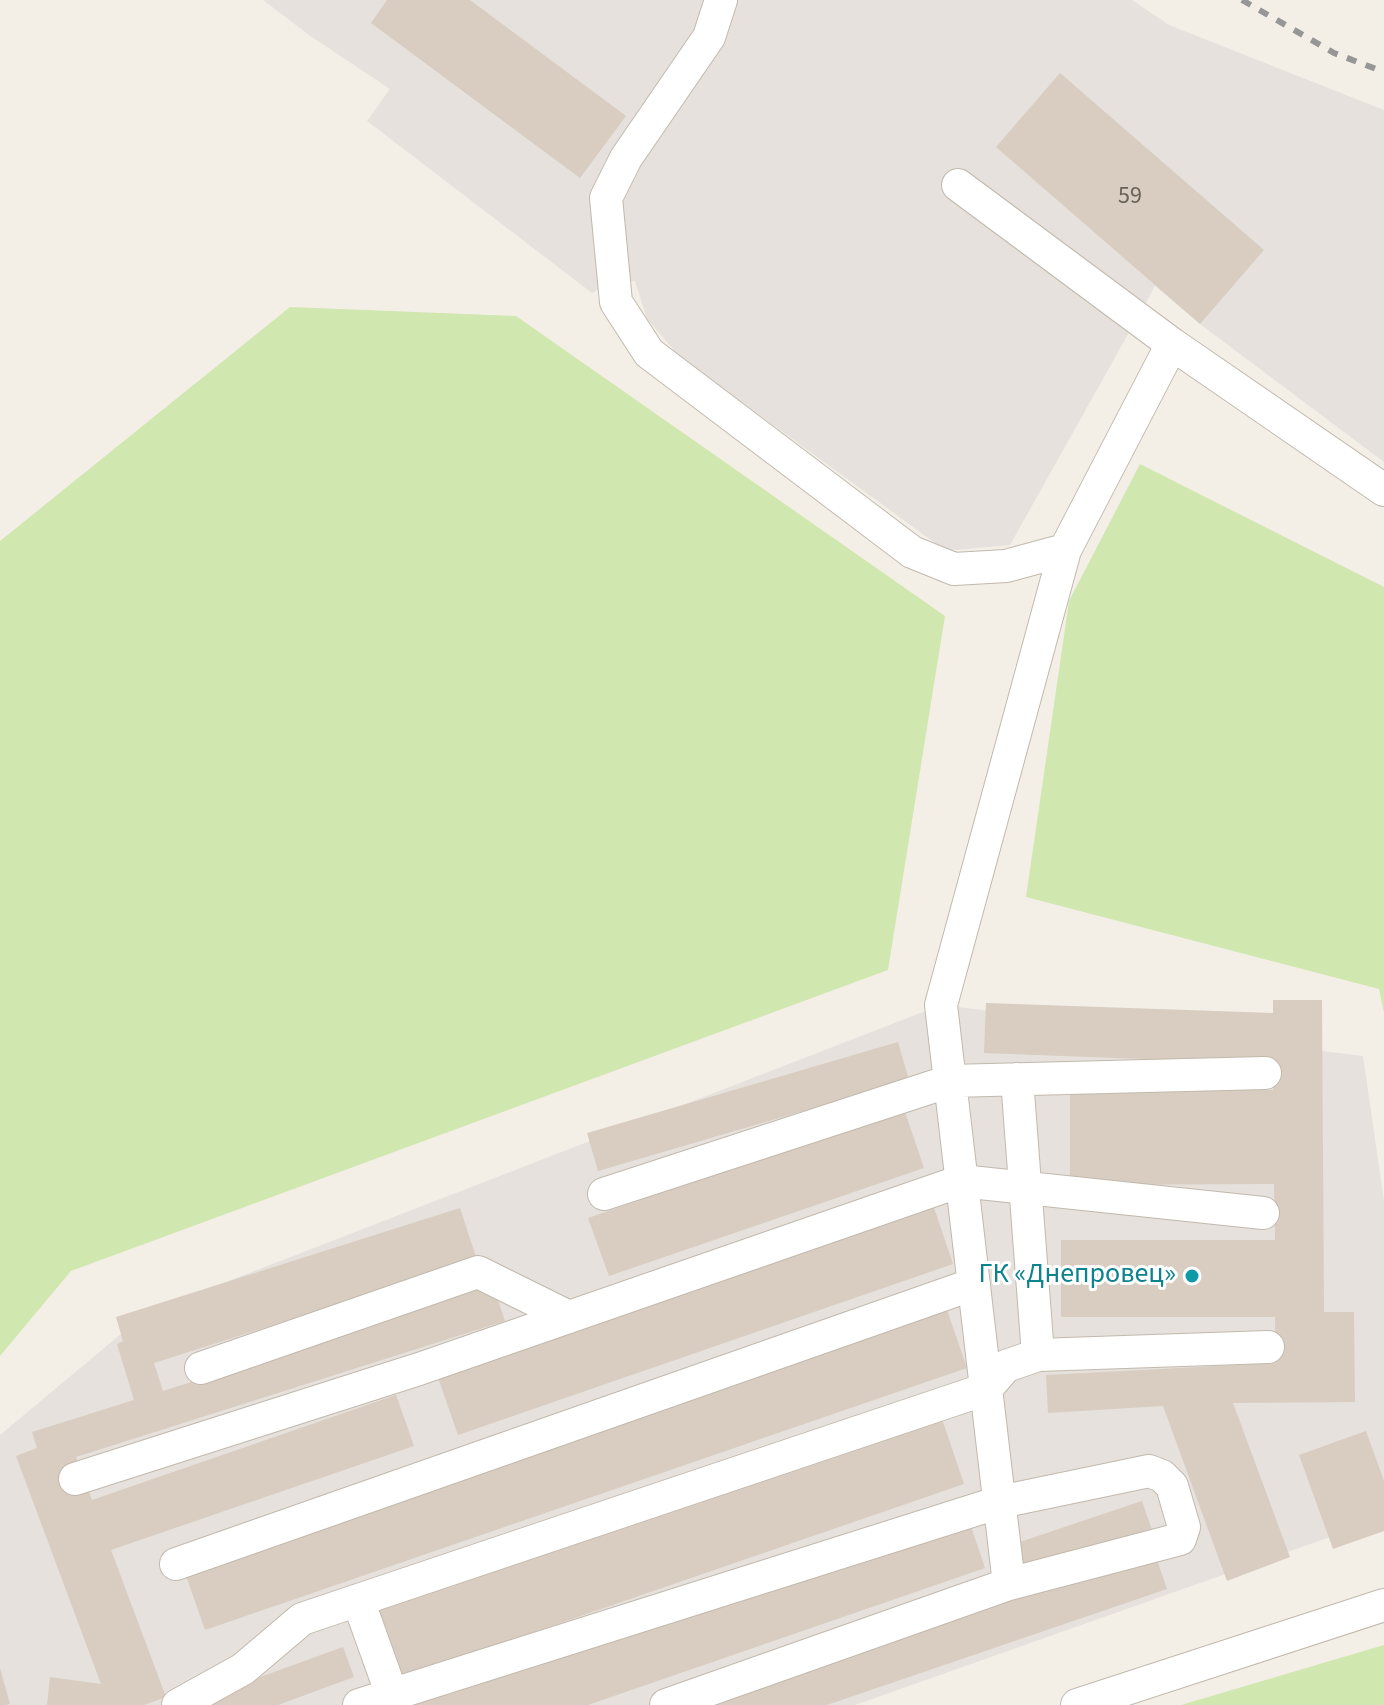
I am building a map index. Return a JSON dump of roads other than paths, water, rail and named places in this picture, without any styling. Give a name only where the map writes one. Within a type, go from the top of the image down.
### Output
[{"type":"street","points":[[721,0],[709,37],[626,158],[606,198],[616,302],[649,353],[912,552],[954,569],[1006,566],[1065,550]]},
{"type":"street","points":[[958,185],[1172,344],[1384,490]]},
{"type":"street","points":[[1009,1584],[941,1005],[1065,550],[1172,344]]},
{"type":"street","points":[[604,1194],[950,1081],[1265,1073]]},
{"type":"street","points":[[1017,1079],[1038,1355]]},
{"type":"street","points":[[75,1479],[419,1369],[961,1181],[1263,1213]]},
{"type":"street","points":[[201,1368],[478,1272],[569,1317]]},
{"type":"street","points":[[176,1564],[974,1284]]},
{"type":"street","points":[[178,1705],[243,1669],[302,1619],[986,1389],[1006,1366],[1038,1355],[1268,1347]]},
{"type":"street","points":[[359,1705],[1000,1502],[1149,1471],[1162,1476],[1172,1486],[1184,1527],[1180,1539],[1009,1584],[666,1705]]},
{"type":"street","points":[[358,1600],[392,1695]]},
{"type":"street","points":[[1077,1705],[1384,1605]]},
{"type":"railway","points":[[1242,0],[1334,53],[1384,72]]},
{"type":"place","name":"ГК «Днепровец»","points":[[1192,1276]]}]
